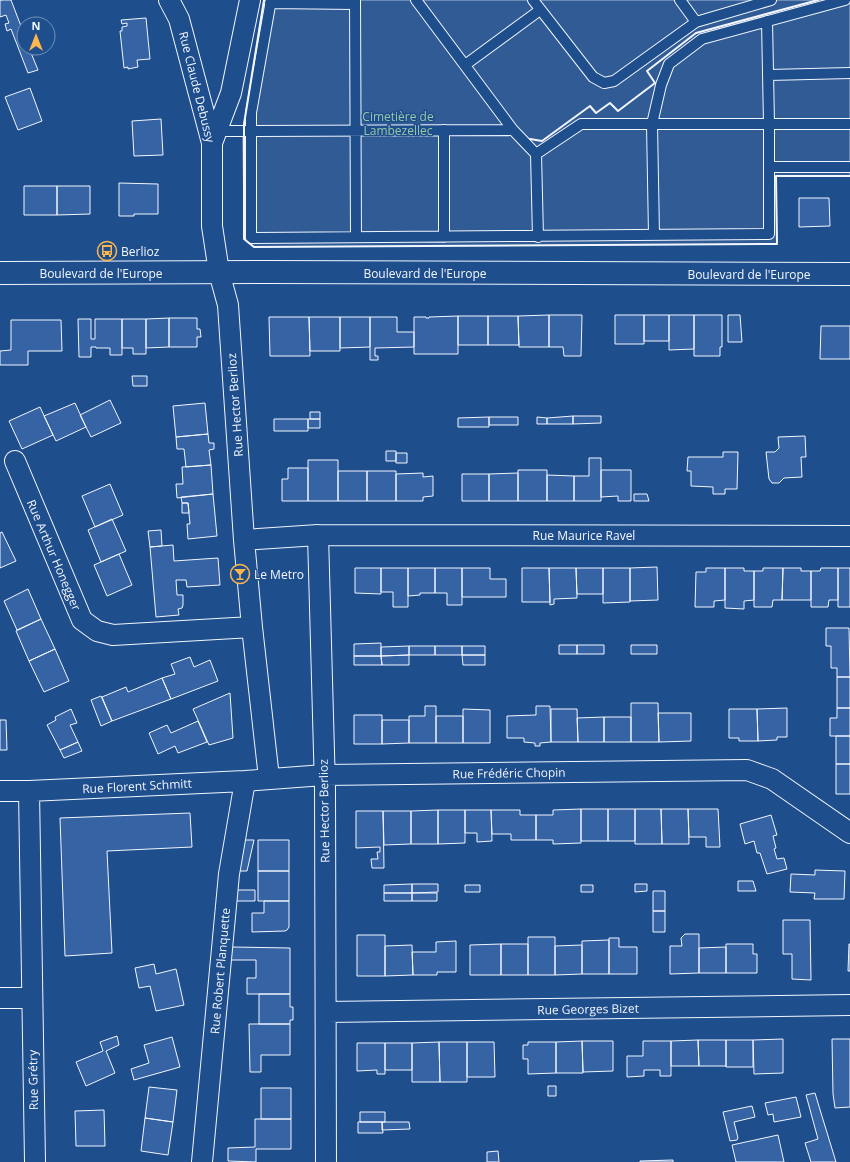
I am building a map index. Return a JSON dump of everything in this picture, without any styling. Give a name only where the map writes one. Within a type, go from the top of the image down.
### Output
[{"type":"main road","name":"Boulevard de l'Europe","points":[[0,273],[219,272],[850,274]]},
{"type":"street","name":"Rue Claude Debussy","points":[[169,0],[179,19],[214,137],[212,226],[219,272]]},
{"type":"street","points":[[214,137],[231,93],[250,0]]},
{"type":"street","name":"Rue Hector Berlioz","points":[[219,272],[228,305],[244,540],[252,628],[269,778]]},
{"type":"street","name":"Rue Arthur Honegger","points":[[15,461],[82,620],[97,631],[113,635],[252,628]]},
{"type":"street","points":[[244,540],[318,535]]},
{"type":"street","name":"Rue Hector Berlioz","points":[[318,535],[324,775],[326,1162]]},
{"type":"street","name":"Rue Maurice Ravel","points":[[318,535],[850,536]]},
{"type":"street","name":"Rue Frédéric Chopin","points":[[245,780],[324,775],[747,770],[772,779],[850,833]]},
{"type":"street","name":"Rue Florent Schmitt","points":[[0,791],[30,791],[245,780]]},
{"type":"street","name":"Rue Robert Planquette","points":[[202,1162],[229,874],[245,780]]},
{"type":"street","points":[[0,998],[32,998],[30,791]]},
{"type":"street","name":"Rue Grétry","points":[[32,998],[35,1162]]},
{"type":"street","name":"Rue Georges Bizet","points":[[326,1012],[850,1005]]},
{"type":"lane","points":[[416,0],[513,130],[536,154],[538,236]]},
{"type":"lane","points":[[533,0],[593,77],[604,83],[614,81],[696,22],[771,0]]},
{"type":"lane","points":[[680,0],[696,22]]},
{"type":"lane","points":[[654,235],[652,124],[661,85],[669,64],[702,39],[845,0]]},
{"type":"lane","points":[[356,237],[355,2],[271,2],[251,113],[251,238],[769,234],[770,124],[768,21]]},
{"type":"lane","points":[[465,65],[540,10]]},
{"type":"lane","points":[[769,75],[850,73]]},
{"type":"lane","points":[[536,154],[581,124],[850,124]]},
{"type":"lane","points":[[444,130],[444,237]]},
{"type":"lane","points":[[214,137],[251,131],[513,130]]},
{"type":"lane","points":[[769,167],[850,167]]},
{"type":"green space","name":"Cimetière de Lambezellec","points":[[264,0],[850,0],[850,176],[776,176],[777,244],[254,247],[244,239],[243,138]]},
{"type":"building","points":[[11,0],[17,16],[16,42],[11,29],[7,31],[5,24],[9,23],[6,15],[0,17],[0,1]]},
{"type":"building","points":[[146,18],[150,59],[137,60],[138,67],[128,69],[128,67],[124,68],[120,31],[122,31],[122,27],[127,26],[127,23],[122,24],[121,20]]},
{"type":"building","points":[[21,56],[32,56],[38,70],[28,73]]},
{"type":"building","points":[[30,88],[42,121],[18,130],[5,97]]},
{"type":"building","points":[[161,119],[163,155],[134,156],[132,121]]},
{"type":"building","points":[[119,183],[158,184],[158,214],[134,214],[134,216],[119,216]]},
{"type":"building","points":[[24,186],[57,186],[57,215],[24,215]]},
{"type":"building","points":[[57,186],[90,186],[90,214],[57,215]]},
{"type":"building","points":[[799,198],[829,198],[830,226],[799,227]]},
{"type":"building","points":[[549,315],[549,347],[519,347],[518,316]]},
{"type":"building","points":[[549,315],[582,315],[581,356],[564,356],[563,347],[549,347]]},
{"type":"building","points":[[615,315],[644,315],[644,344],[615,344]]},
{"type":"building","points":[[644,315],[669,315],[669,341],[644,341]]},
{"type":"building","points":[[669,315],[694,315],[694,349],[669,350]]},
{"type":"building","points":[[694,315],[722,315],[722,347],[720,347],[720,356],[694,356]]},
{"type":"building","points":[[728,315],[740,315],[742,342],[728,342]]},
{"type":"building","points":[[458,316],[488,316],[488,345],[458,345]]},
{"type":"building","points":[[458,316],[458,354],[414,354],[414,317],[429,318]]},
{"type":"building","points":[[488,316],[518,316],[519,345],[488,345]]},
{"type":"building","points":[[269,317],[309,317],[310,356],[270,356]]},
{"type":"building","points":[[309,317],[340,317],[340,351],[310,351]]},
{"type":"building","points":[[340,317],[370,317],[370,347],[340,348]]},
{"type":"building","points":[[370,317],[397,317],[397,332],[414,332],[414,347],[375,348],[375,356],[378,356],[378,360],[370,360]]},
{"type":"building","points":[[169,318],[169,347],[146,348],[146,319]]},
{"type":"building","points":[[169,318],[197,318],[197,329],[200,329],[201,337],[197,337],[197,347],[169,347]]},
{"type":"building","points":[[78,319],[91,319],[91,339],[95,339],[95,319],[122,319],[122,355],[110,355],[110,348],[91,347],[91,357],[79,357]]},
{"type":"building","points":[[122,319],[146,319],[146,354],[133,354],[133,348],[122,348]]},
{"type":"building","points":[[11,320],[61,320],[62,351],[28,351],[28,365],[0,365],[0,351],[11,350]]},
{"type":"building","points":[[821,326],[850,326],[850,359],[820,359]]},
{"type":"building","points":[[132,376],[147,376],[147,386],[133,386]]},
{"type":"building","points":[[110,400],[121,423],[91,437],[80,415]]},
{"type":"building","points":[[75,403],[86,427],[56,441],[44,416]]},
{"type":"building","points":[[205,403],[208,434],[176,437],[173,406]]},
{"type":"building","points":[[40,407],[53,435],[22,449],[9,421]]},
{"type":"building","points":[[310,412],[320,412],[320,419],[310,419]]},
{"type":"building","points":[[573,416],[601,416],[601,423],[573,424]]},
{"type":"building","points":[[573,416],[573,424],[547,424],[547,418]]},
{"type":"building","points":[[489,417],[489,427],[458,427],[458,418]]},
{"type":"building","points":[[489,417],[518,417],[518,425],[489,425]]},
{"type":"building","points":[[537,417],[547,418],[547,424],[537,424]]},
{"type":"building","points":[[274,419],[308,419],[308,431],[274,431]]},
{"type":"building","points":[[308,419],[320,419],[320,428],[308,428]]},
{"type":"building","points":[[208,434],[209,443],[214,443],[214,449],[209,450],[211,465],[186,467],[184,449],[177,449],[176,437]]},
{"type":"building","points":[[805,436],[806,457],[801,457],[802,477],[784,478],[779,483],[772,483],[769,479],[766,452],[775,452],[779,448],[778,437]]},
{"type":"building","points":[[386,451],[396,451],[396,461],[386,461]]},
{"type":"building","points":[[723,452],[738,452],[737,489],[725,489],[725,494],[713,494],[713,487],[691,486],[691,471],[687,471],[688,457],[723,457]]},
{"type":"building","points":[[396,453],[407,453],[407,463],[396,463]]},
{"type":"building","points":[[589,458],[601,458],[601,501],[574,501],[574,476],[589,476]]},
{"type":"building","points":[[308,460],[338,460],[338,501],[308,501]]},
{"type":"building","points":[[211,465],[213,494],[177,498],[176,484],[183,484],[182,467]]},
{"type":"building","points":[[288,468],[308,468],[308,501],[282,501],[282,479],[288,479]]},
{"type":"building","points":[[518,470],[547,470],[547,501],[518,501]]},
{"type":"building","points":[[601,470],[631,470],[631,501],[618,501],[618,496],[601,497]]},
{"type":"building","points":[[338,471],[367,471],[367,501],[338,501]]},
{"type":"building","points":[[367,471],[396,471],[396,501],[367,501]]},
{"type":"building","points":[[423,473],[423,477],[433,476],[433,496],[423,497],[423,501],[396,501],[396,474]]},
{"type":"building","points":[[518,473],[518,501],[489,501],[489,474]]},
{"type":"building","points":[[462,474],[489,474],[489,501],[462,501]]},
{"type":"building","points":[[547,475],[574,476],[574,501],[547,501]]},
{"type":"building","points":[[110,484],[123,515],[95,527],[82,496]]},
{"type":"building","points":[[213,494],[217,536],[188,539],[187,524],[190,524],[188,503],[182,503],[181,497]]},
{"type":"building","points":[[634,494],[647,494],[649,501],[634,501]]},
{"type":"building","points":[[182,503],[188,503],[189,513],[182,513]]},
{"type":"building","points":[[112,519],[126,551],[101,562],[88,530]]},
{"type":"building","points":[[161,530],[162,546],[150,547],[148,531]]},
{"type":"building","points":[[2,532],[16,561],[0,568],[0,533]]},
{"type":"building","points":[[173,545],[174,561],[218,558],[220,585],[187,587],[186,580],[176,580],[177,595],[183,595],[182,608],[178,609],[179,615],[156,617],[150,547]]},
{"type":"building","points":[[119,554],[132,585],[107,596],[94,565]]},
{"type":"building","points":[[657,567],[658,600],[630,601],[630,568]]},
{"type":"building","points":[[355,568],[381,568],[381,594],[355,593]]},
{"type":"building","points":[[381,568],[408,568],[408,607],[393,607],[393,592],[381,592]]},
{"type":"building","points":[[408,568],[435,568],[435,593],[420,593],[420,595],[408,596]]},
{"type":"building","points":[[435,568],[462,568],[462,605],[447,605],[447,593],[435,593]]},
{"type":"building","points":[[462,568],[490,568],[490,579],[506,579],[506,597],[462,597]]},
{"type":"building","points":[[522,568],[549,568],[550,602],[522,602]]},
{"type":"building","points":[[549,568],[576,568],[577,598],[554,599],[554,604],[550,605]]},
{"type":"building","points":[[576,568],[603,568],[603,594],[577,594]]},
{"type":"building","points":[[603,568],[630,568],[630,602],[603,603]]},
{"type":"building","points":[[706,568],[725,568],[725,600],[714,601],[714,607],[695,607],[696,572],[706,572]]},
{"type":"building","points":[[725,568],[744,568],[744,571],[754,571],[754,600],[744,601],[744,609],[725,608]]},
{"type":"building","points":[[763,568],[783,568],[782,600],[773,600],[772,607],[754,607],[754,571],[763,571]]},
{"type":"building","points":[[783,568],[801,568],[801,571],[811,571],[811,600],[782,600]]},
{"type":"building","points":[[821,568],[838,568],[838,600],[829,600],[828,607],[811,607],[811,571],[820,571]]},
{"type":"building","points":[[838,568],[850,568],[850,607],[838,607]]},
{"type":"building","points":[[28,589],[41,619],[17,630],[4,601]]},
{"type":"building","points":[[41,619],[55,649],[29,661],[16,631]]},
{"type":"building","points":[[826,628],[849,628],[850,677],[837,677],[837,668],[831,668],[831,646],[826,646]]},
{"type":"building","points":[[381,643],[381,656],[354,656],[354,644]]},
{"type":"building","points":[[559,645],[577,645],[577,654],[559,654]]},
{"type":"building","points":[[577,645],[604,645],[604,654],[577,654]]},
{"type":"building","points":[[631,645],[657,645],[657,654],[631,654]]},
{"type":"building","points":[[409,646],[409,655],[381,656],[381,647]]},
{"type":"building","points":[[409,646],[435,646],[435,655],[409,655]]},
{"type":"building","points":[[435,646],[462,646],[462,655],[435,655]]},
{"type":"building","points":[[462,646],[485,646],[485,655],[462,655]]},
{"type":"building","points":[[55,649],[69,681],[44,692],[29,661]]},
{"type":"building","points":[[409,655],[409,665],[382,665],[381,656]]},
{"type":"building","points":[[462,655],[485,655],[485,665],[463,665]]},
{"type":"building","points":[[354,656],[381,656],[382,665],[354,665]]},
{"type":"building","points":[[190,657],[194,667],[210,660],[218,681],[171,699],[162,678],[175,674],[171,664]]},
{"type":"building","points":[[837,677],[850,677],[850,708],[837,708]]},
{"type":"building","points":[[162,678],[171,699],[112,721],[102,697],[126,687],[128,692]]},
{"type":"building","points":[[230,693],[233,738],[209,745],[193,709]]},
{"type":"building","points":[[101,696],[112,721],[101,726],[91,700]]},
{"type":"building","points":[[631,703],[658,703],[659,742],[631,742]]},
{"type":"building","points":[[425,706],[436,706],[436,743],[409,743],[409,716],[425,716]]},
{"type":"building","points":[[536,706],[550,706],[551,742],[540,743],[540,746],[535,746],[535,743],[524,742],[524,738],[507,738],[507,716],[536,715]]},
{"type":"building","points":[[787,708],[787,737],[777,737],[777,740],[758,741],[757,709]]},
{"type":"building","points":[[837,708],[850,708],[850,736],[830,736],[830,718],[837,718]]},
{"type":"building","points":[[71,709],[77,723],[70,725],[78,742],[60,750],[47,725],[56,720],[55,717]]},
{"type":"building","points":[[463,709],[490,710],[490,743],[463,743]]},
{"type":"building","points":[[551,709],[577,709],[578,742],[551,742]]},
{"type":"building","points":[[729,709],[757,709],[758,741],[739,741],[739,738],[729,738]]},
{"type":"building","points":[[658,713],[691,713],[691,741],[659,742]]},
{"type":"building","points":[[354,715],[382,715],[382,744],[354,744]]},
{"type":"building","points":[[436,716],[463,716],[463,743],[436,743]]},
{"type":"building","points":[[604,717],[604,742],[578,742],[577,718]]},
{"type":"building","points":[[604,717],[631,717],[631,742],[604,742]]},
{"type":"building","points":[[0,720],[6,720],[7,750],[0,750]]},
{"type":"building","points":[[382,720],[409,720],[409,743],[382,744]]},
{"type":"building","points":[[198,721],[207,742],[178,753],[175,746],[158,754],[149,733],[167,725],[171,733]]},
{"type":"building","points":[[836,736],[850,736],[850,764],[836,764]]},
{"type":"building","points":[[78,742],[82,751],[64,758],[60,750]]},
{"type":"building","points":[[836,764],[850,764],[850,794],[836,794]]},
{"type":"building","points":[[581,809],[608,809],[608,841],[581,841]]},
{"type":"building","points":[[581,809],[581,843],[553,844],[553,840],[536,840],[536,815],[553,815],[553,810]]},
{"type":"building","points":[[608,809],[635,809],[635,841],[608,841]]},
{"type":"building","points":[[635,809],[661,809],[662,844],[635,844]]},
{"type":"building","points":[[661,809],[688,809],[689,844],[662,844]]},
{"type":"building","points":[[688,809],[718,809],[720,847],[706,847],[706,837],[689,837]]},
{"type":"building","points":[[438,810],[438,844],[411,844],[411,811]]},
{"type":"building","points":[[438,810],[465,810],[465,843],[438,844]]},
{"type":"building","points":[[465,810],[491,810],[492,841],[477,842],[477,833],[465,833]]},
{"type":"building","points":[[491,810],[520,810],[520,815],[536,815],[536,840],[511,840],[511,834],[492,834]]},
{"type":"building","points":[[356,811],[383,811],[384,868],[372,868],[371,859],[378,859],[377,852],[380,852],[380,847],[356,848]]},
{"type":"building","points":[[383,811],[411,811],[411,844],[384,845]]},
{"type":"building","points":[[190,813],[192,847],[107,851],[112,953],[65,956],[60,818]]},
{"type":"building","points":[[771,815],[777,835],[773,836],[776,848],[774,849],[777,859],[784,858],[787,869],[767,874],[760,853],[757,853],[754,841],[745,844],[740,824]]},
{"type":"building","points":[[245,840],[254,840],[247,871],[239,871]]},
{"type":"building","points":[[258,840],[289,840],[289,871],[258,871]]},
{"type":"building","points":[[815,870],[845,871],[844,899],[814,899],[815,893],[790,892],[791,874],[815,875]]},
{"type":"building","points":[[258,871],[289,871],[289,901],[258,901]]},
{"type":"building","points":[[738,881],[753,881],[756,891],[738,891]]},
{"type":"building","points":[[412,884],[412,893],[384,893],[384,885]]},
{"type":"building","points":[[412,884],[438,884],[438,892],[412,893]]},
{"type":"building","points":[[635,884],[647,884],[647,891],[635,892]]},
{"type":"building","points":[[465,885],[480,885],[480,892],[465,892]]},
{"type":"building","points":[[581,885],[593,885],[593,892],[581,892]]},
{"type":"building","points":[[237,890],[255,890],[255,901],[235,901]]},
{"type":"building","points":[[653,891],[665,891],[665,911],[653,911]]},
{"type":"building","points":[[384,893],[412,893],[412,901],[384,901]]},
{"type":"building","points":[[412,893],[437,893],[437,901],[412,901]]},
{"type":"building","points":[[264,901],[289,901],[289,927],[287,930],[252,932],[252,913],[264,913]]},
{"type":"building","points":[[653,911],[665,911],[665,932],[653,932]]},
{"type":"building","points":[[783,920],[810,920],[811,980],[792,979],[792,954],[783,954]]},
{"type":"building","points":[[685,934],[699,934],[699,973],[670,974],[670,946],[682,946],[681,938]]},
{"type":"building","points":[[357,935],[385,935],[385,976],[357,976]]},
{"type":"building","points":[[528,937],[555,937],[555,975],[528,975]]},
{"type":"building","points":[[609,938],[619,938],[619,947],[637,947],[637,974],[609,974]]},
{"type":"building","points":[[609,940],[609,974],[582,974],[582,941]]},
{"type":"building","points":[[456,941],[456,972],[437,972],[437,975],[413,975],[412,952],[436,952],[436,942]]},
{"type":"building","points":[[501,944],[528,944],[528,975],[501,975]]},
{"type":"building","points":[[501,944],[501,975],[470,975],[470,945]]},
{"type":"building","points":[[726,944],[753,944],[753,954],[757,954],[757,973],[726,973]]},
{"type":"building","points":[[849,944],[850,971],[848,971]]},
{"type":"building","points":[[412,945],[413,975],[385,976],[385,946]]},
{"type":"building","points":[[582,945],[582,974],[555,975],[555,946]]},
{"type":"building","points":[[232,947],[290,948],[290,994],[247,994],[247,978],[256,978],[256,960],[231,960]]},
{"type":"building","points":[[726,947],[726,973],[699,973],[699,948]]},
{"type":"building","points":[[154,964],[156,974],[176,969],[184,1005],[156,1011],[150,986],[139,988],[135,968]]},
{"type":"building","points":[[259,994],[290,994],[290,1007],[293,1007],[293,1020],[290,1020],[290,1024],[259,1024]]},
{"type":"building","points":[[249,1024],[290,1024],[290,1055],[261,1055],[261,1072],[250,1072]]},
{"type":"building","points":[[117,1036],[119,1045],[106,1051],[115,1073],[86,1086],[76,1062],[103,1051],[100,1042]]},
{"type":"building","points":[[172,1037],[180,1067],[134,1080],[131,1069],[149,1063],[144,1045]]},
{"type":"building","points":[[783,1039],[783,1073],[754,1074],[753,1040]]},
{"type":"building","points":[[832,1039],[850,1039],[850,1107],[835,1108],[833,1094]]},
{"type":"building","points":[[698,1040],[726,1040],[726,1066],[699,1066]]},
{"type":"building","points":[[698,1040],[699,1066],[671,1066],[671,1041]]},
{"type":"building","points":[[726,1040],[753,1040],[753,1067],[726,1067]]},
{"type":"building","points":[[582,1041],[583,1073],[556,1073],[556,1042]]},
{"type":"building","points":[[582,1041],[613,1041],[613,1071],[583,1072]]},
{"type":"building","points":[[643,1041],[671,1041],[671,1076],[660,1076],[660,1070],[644,1070],[644,1076],[627,1077],[627,1056],[643,1056]]},
{"type":"building","points":[[439,1042],[440,1082],[412,1082],[412,1043]]},
{"type":"building","points":[[439,1042],[467,1042],[467,1082],[440,1082]]},
{"type":"building","points":[[467,1042],[494,1042],[495,1077],[467,1077]]},
{"type":"building","points":[[528,1042],[556,1042],[556,1073],[528,1074],[528,1059],[523,1059],[523,1045],[528,1045]]},
{"type":"building","points":[[357,1043],[385,1043],[385,1074],[377,1074],[377,1070],[357,1071]]},
{"type":"building","points":[[385,1043],[412,1043],[412,1070],[385,1070]]},
{"type":"building","points":[[548,1086],[556,1086],[556,1096],[548,1096]]},
{"type":"building","points":[[149,1087],[177,1090],[173,1122],[145,1118]]},
{"type":"building","points":[[261,1088],[291,1088],[291,1119],[261,1119]]},
{"type":"building","points":[[815,1093],[836,1162],[811,1162],[805,1143],[818,1139],[806,1095]]},
{"type":"building","points":[[796,1097],[801,1117],[774,1122],[773,1114],[768,1115],[765,1103]]},
{"type":"building","points":[[752,1106],[755,1117],[734,1122],[738,1138],[737,1140],[730,1141],[723,1112]]},
{"type":"building","points":[[104,1110],[105,1146],[76,1146],[75,1111]]},
{"type":"building","points":[[360,1112],[385,1112],[385,1122],[360,1122]]},
{"type":"building","points":[[145,1118],[173,1122],[168,1155],[141,1151]]},
{"type":"building","points":[[255,1119],[291,1119],[291,1149],[256,1149],[256,1162],[228,1161],[228,1148],[255,1147]]},
{"type":"building","points":[[358,1122],[382,1122],[383,1133],[358,1133]]},
{"type":"building","points":[[382,1122],[409,1122],[410,1129],[382,1130]]},
{"type":"building","points":[[778,1135],[784,1162],[736,1162],[732,1145]]},
{"type":"building","points":[[498,1151],[499,1162],[487,1162],[487,1152]]},
{"type":"building","points":[[673,1160],[673,1162],[640,1162],[640,1161]]},
{"type":"wall","points":[[264,0],[244,124],[244,239],[254,247],[777,244],[776,176],[850,176]]},
{"type":"wall","points":[[530,139],[542,141],[590,106],[596,113],[610,103],[618,111],[655,83],[647,71],[696,33],[818,0]]},
{"type":"place","name":"Berlioz","points":[[107,251]]},
{"type":"place","name":"Le Metro","points":[[240,574]]}]
